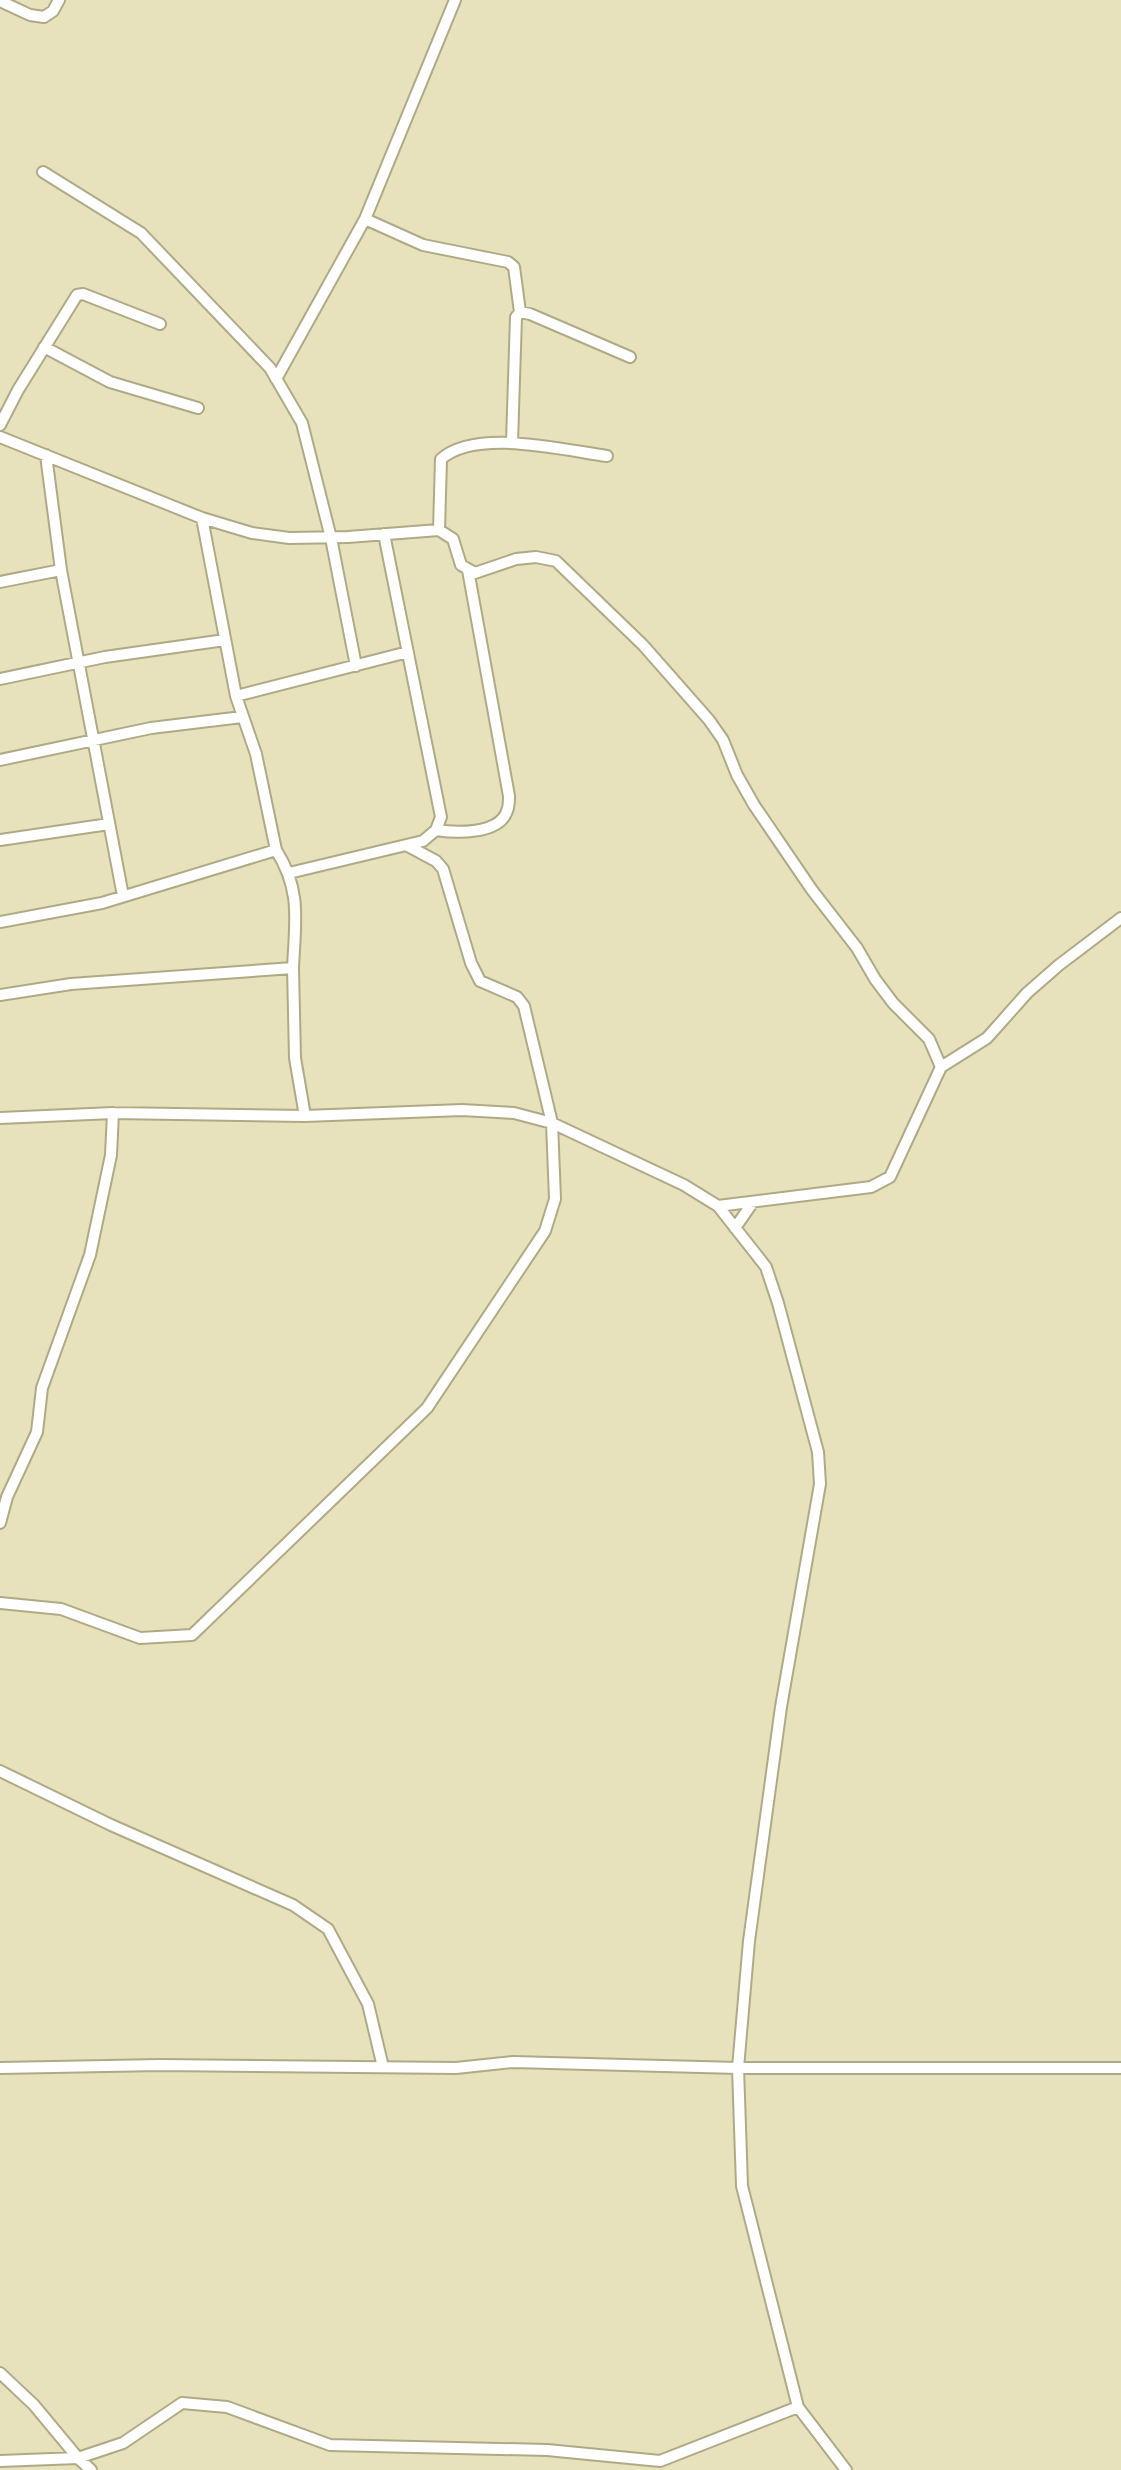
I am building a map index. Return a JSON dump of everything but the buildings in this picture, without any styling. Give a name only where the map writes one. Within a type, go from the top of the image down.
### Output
[{"type":"street","points":[[0,2],[30,15],[44,17],[53,11],[58,0]]},
{"type":"street","points":[[276,379],[365,219],[455,0]]},
{"type":"street","points":[[43,172],[141,233],[270,368],[302,423],[331,538],[356,666]]},
{"type":"street","points":[[365,219],[423,245],[508,262],[514,267],[520,312],[516,317],[512,442]]},
{"type":"street","points":[[0,425],[44,347],[77,295],[83,294],[160,324]]},
{"type":"street","points":[[520,312],[530,314],[630,357]]},
{"type":"street","points":[[44,347],[110,382],[198,408]]},
{"type":"street","points":[[0,437],[202,518],[252,533],[289,538],[331,538],[439,530],[453,539],[461,565],[475,573],[516,559],[536,557],[556,561],[643,645],[710,720],[723,740],[737,775],[754,805],[812,890],[857,948],[874,979],[893,1003],[929,1039],[941,1067]]},
{"type":"street","points":[[439,530],[441,459],[450,451],[512,442],[607,456]]},
{"type":"street","points":[[46,455],[61,570],[123,896]]},
{"type":"street","points":[[202,518],[236,696],[256,754],[276,850],[289,873],[295,893],[293,968],[295,1058],[305,1116]]},
{"type":"street","points":[[289,873],[423,841],[436,830],[441,817],[384,534]]},
{"type":"street","points":[[0,582],[61,570]]},
{"type":"street","points":[[436,830],[458,833],[478,831],[495,825],[507,813],[509,796],[468,570]]},
{"type":"street","points":[[0,679],[80,663],[225,640]]},
{"type":"street","points":[[236,696],[408,652]]},
{"type":"street","points":[[0,760],[151,728],[242,717]]},
{"type":"street","points":[[0,840],[110,824]]},
{"type":"street","points":[[0,1604],[61,1609],[140,1638],[192,1635],[427,1408],[545,1231],[555,1200],[552,1123],[524,1006],[517,997],[480,981],[471,963],[443,869],[436,861],[408,846]]},
{"type":"street","points":[[0,922],[102,903],[276,850]]},
{"type":"street","points":[[718,1206],[861,1189],[882,1183],[890,1177],[941,1067],[987,1038],[1027,993],[1059,965],[1121,918]]},
{"type":"street","points":[[0,995],[71,984],[293,968]]},
{"type":"street","points":[[0,1118],[113,1113],[305,1116],[462,1110],[514,1113],[552,1123],[684,1185],[718,1206],[766,1267],[818,1452],[820,1484],[778,1731],[749,1941],[738,2068],[742,2186],[798,2407],[846,2470]]},
{"type":"street","points":[[0,1523],[7,1497],[37,1432],[42,1388],[90,1255],[111,1155],[113,1113]]},
{"type":"street","points":[[735,1228],[753,1202]]},
{"type":"street","points":[[0,1771],[111,1824],[293,1905],[328,1929],[368,2004],[383,2067]]},
{"type":"street","points":[[0,2068],[160,2065],[456,2068],[513,2062],[738,2068],[1121,2068]]},
{"type":"street","points":[[0,2373],[34,2405],[78,2458],[91,2470]]},
{"type":"street","points":[[0,2460],[78,2458],[123,2443],[182,2403],[227,2407],[330,2445],[547,2450],[660,2461],[798,2407]]}]
